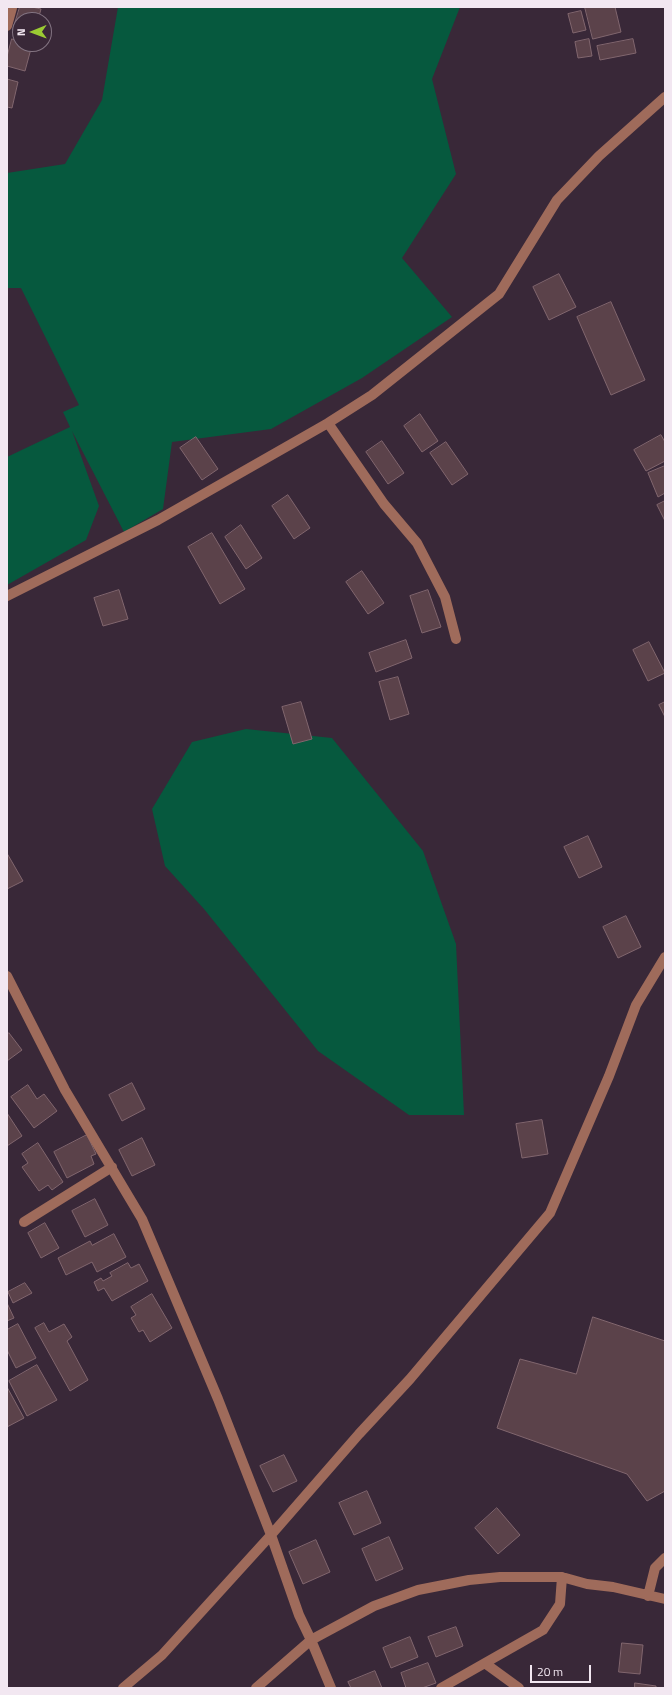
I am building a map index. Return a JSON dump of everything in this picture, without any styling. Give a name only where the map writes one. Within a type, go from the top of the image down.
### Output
[{"type":"street","points":[[7,26],[10,8]]},
{"type":"street","points":[[7,596],[158,520],[328,423],[372,395],[500,294],[557,200],[599,156],[665,97]]},
{"type":"street","points":[[328,423],[384,504],[417,543],[445,597],[456,639]]},
{"type":"street","points":[[123,1688],[162,1655],[271,1535],[410,1379],[550,1213],[609,1076],[636,1005],[665,957]]},
{"type":"street","points":[[7,976],[65,1090],[142,1219],[196,1343],[271,1535],[298,1615],[311,1640],[331,1688]]},
{"type":"street","points":[[24,1222],[112,1167]]},
{"type":"street","points":[[648,1596],[655,1568],[665,1558]]},
{"type":"street","points":[[256,1688],[311,1640],[374,1606],[418,1590],[469,1580],[500,1577],[562,1577],[588,1584],[614,1587],[665,1599]]},
{"type":"street","points":[[441,1688],[486,1664],[543,1630],[560,1604],[562,1577]]},
{"type":"street","points":[[486,1664],[519,1688]]},
{"type":"green space","points":[[118,7],[460,7],[432,79],[456,174],[402,258],[452,317],[362,378],[271,429],[172,442],[163,509],[124,532],[72,431],[99,506],[86,540],[7,585],[7,457],[70,427],[63,412],[79,405],[21,288],[7,288],[7,173],[65,164],[102,100]]},
{"type":"green space","points":[[246,729],[332,738],[423,851],[456,944],[464,1115],[409,1115],[318,1051],[204,909],[165,866],[152,809],[192,742]]},
{"type":"building","points":[[20,7],[41,9],[40,12],[18,12]]},
{"type":"building","points":[[585,7],[615,7],[621,32],[593,39]]},
{"type":"building","points":[[581,11],[586,30],[573,33],[568,14]]},
{"type":"building","points":[[12,39],[12,52],[30,52],[25,71],[7,66],[7,57]]},
{"type":"building","points":[[589,39],[592,56],[578,58],[575,42]]},
{"type":"building","points":[[633,39],[636,53],[600,60],[597,46]]},
{"type":"building","points":[[7,79],[18,82],[12,108],[7,107]]},
{"type":"building","points":[[559,274],[576,307],[549,320],[533,287]]},
{"type":"building","points":[[611,302],[645,380],[611,395],[577,317]]},
{"type":"building","points":[[420,414],[438,441],[422,452],[404,426]]},
{"type":"building","points":[[661,435],[665,442],[665,461],[646,471],[634,450]]},
{"type":"building","points":[[196,437],[218,469],[202,480],[180,448]]},
{"type":"building","points":[[382,441],[404,473],[388,484],[366,452]]},
{"type":"building","points":[[446,442],[468,474],[452,485],[430,453]]},
{"type":"building","points":[[665,466],[665,493],[658,497],[648,473]]},
{"type":"building","points":[[288,495],[310,528],[294,539],[272,506]]},
{"type":"building","points":[[665,501],[665,521],[657,505]]},
{"type":"building","points":[[241,525],[262,558],[246,569],[225,537]]},
{"type":"building","points":[[212,533],[245,589],[220,604],[188,547]]},
{"type":"building","points":[[362,571],[384,603],[368,614],[346,582]]},
{"type":"building","points":[[119,590],[128,619],[103,626],[94,598]]},
{"type":"building","points":[[428,590],[441,627],[422,633],[410,596]]},
{"type":"building","points":[[406,640],[412,658],[376,672],[369,653]]},
{"type":"building","points":[[649,642],[665,673],[648,681],[633,650]]},
{"type":"building","points":[[398,677],[409,714],[390,720],[379,682]]},
{"type":"building","points":[[301,702],[312,739],[293,744],[282,707]]},
{"type":"building","points":[[665,702],[665,717],[659,705]]},
{"type":"building","points":[[588,836],[602,867],[579,878],[564,847]]},
{"type":"building","points":[[8,855],[23,881],[7,889],[7,856]]},
{"type":"building","points":[[626,916],[641,947],[618,958],[603,927]]},
{"type":"building","points":[[9,1033],[22,1050],[7,1061],[7,1035]]},
{"type":"building","points":[[132,1083],[145,1109],[122,1121],[109,1095]]},
{"type":"building","points":[[28,1085],[37,1099],[44,1094],[57,1111],[34,1128],[11,1097]]},
{"type":"building","points":[[7,1113],[22,1136],[7,1146]]},
{"type":"building","points":[[542,1120],[548,1154],[522,1158],[516,1124]]},
{"type":"building","points":[[87,1135],[96,1154],[91,1156],[94,1164],[67,1178],[54,1152]]},
{"type":"building","points":[[142,1138],[155,1165],[132,1176],[119,1150]]},
{"type":"building","points":[[38,1143],[63,1182],[52,1190],[48,1185],[39,1191],[22,1167],[28,1163],[22,1154]]},
{"type":"building","points":[[95,1199],[108,1225],[85,1237],[72,1211]]},
{"type":"building","points":[[45,1223],[59,1248],[41,1258],[28,1233]]},
{"type":"building","points":[[114,1234],[126,1257],[97,1272],[92,1262],[66,1275],[58,1258],[90,1241],[92,1245]]},
{"type":"building","points":[[128,1263],[131,1268],[139,1264],[148,1281],[112,1301],[104,1288],[98,1291],[94,1282],[101,1278],[103,1281],[112,1276],[110,1273]]},
{"type":"building","points":[[25,1283],[32,1293],[13,1303],[8,1292]]},
{"type":"building","points":[[152,1294],[172,1328],[150,1342],[143,1330],[139,1332],[131,1318],[136,1315],[131,1307]]},
{"type":"building","points":[[7,1303],[14,1318],[7,1321]]},
{"type":"building","points":[[593,1317],[665,1341],[665,1491],[647,1501],[627,1474],[497,1428],[520,1359],[576,1374]]},
{"type":"building","points":[[44,1323],[49,1332],[64,1324],[72,1337],[67,1341],[88,1380],[70,1391],[35,1328]]},
{"type":"building","points":[[18,1324],[36,1358],[16,1368],[7,1350],[7,1330]]},
{"type":"building","points":[[37,1365],[57,1400],[27,1416],[9,1381]]},
{"type":"building","points":[[7,1387],[24,1418],[7,1427]]},
{"type":"building","points":[[284,1455],[297,1481],[273,1492],[260,1466]]},
{"type":"building","points":[[367,1491],[381,1523],[354,1535],[339,1503]]},
{"type":"building","points":[[497,1508],[520,1535],[498,1554],[475,1528]]},
{"type":"building","points":[[389,1537],[403,1569],[376,1581],[362,1549]]},
{"type":"building","points":[[316,1540],[330,1572],[303,1584],[289,1552]]},
{"type":"building","points":[[456,1627],[463,1646],[436,1657],[428,1637]]},
{"type":"building","points":[[410,1637],[418,1657],[391,1668],[383,1648]]},
{"type":"building","points":[[622,1643],[643,1645],[640,1674],[619,1672]]},
{"type":"building","points":[[428,1663],[436,1683],[422,1688],[406,1688],[401,1673]]},
{"type":"building","points":[[375,1671],[382,1688],[351,1688],[348,1682]]},
{"type":"building","points":[[635,1683],[656,1686],[656,1688],[635,1688]]}]
